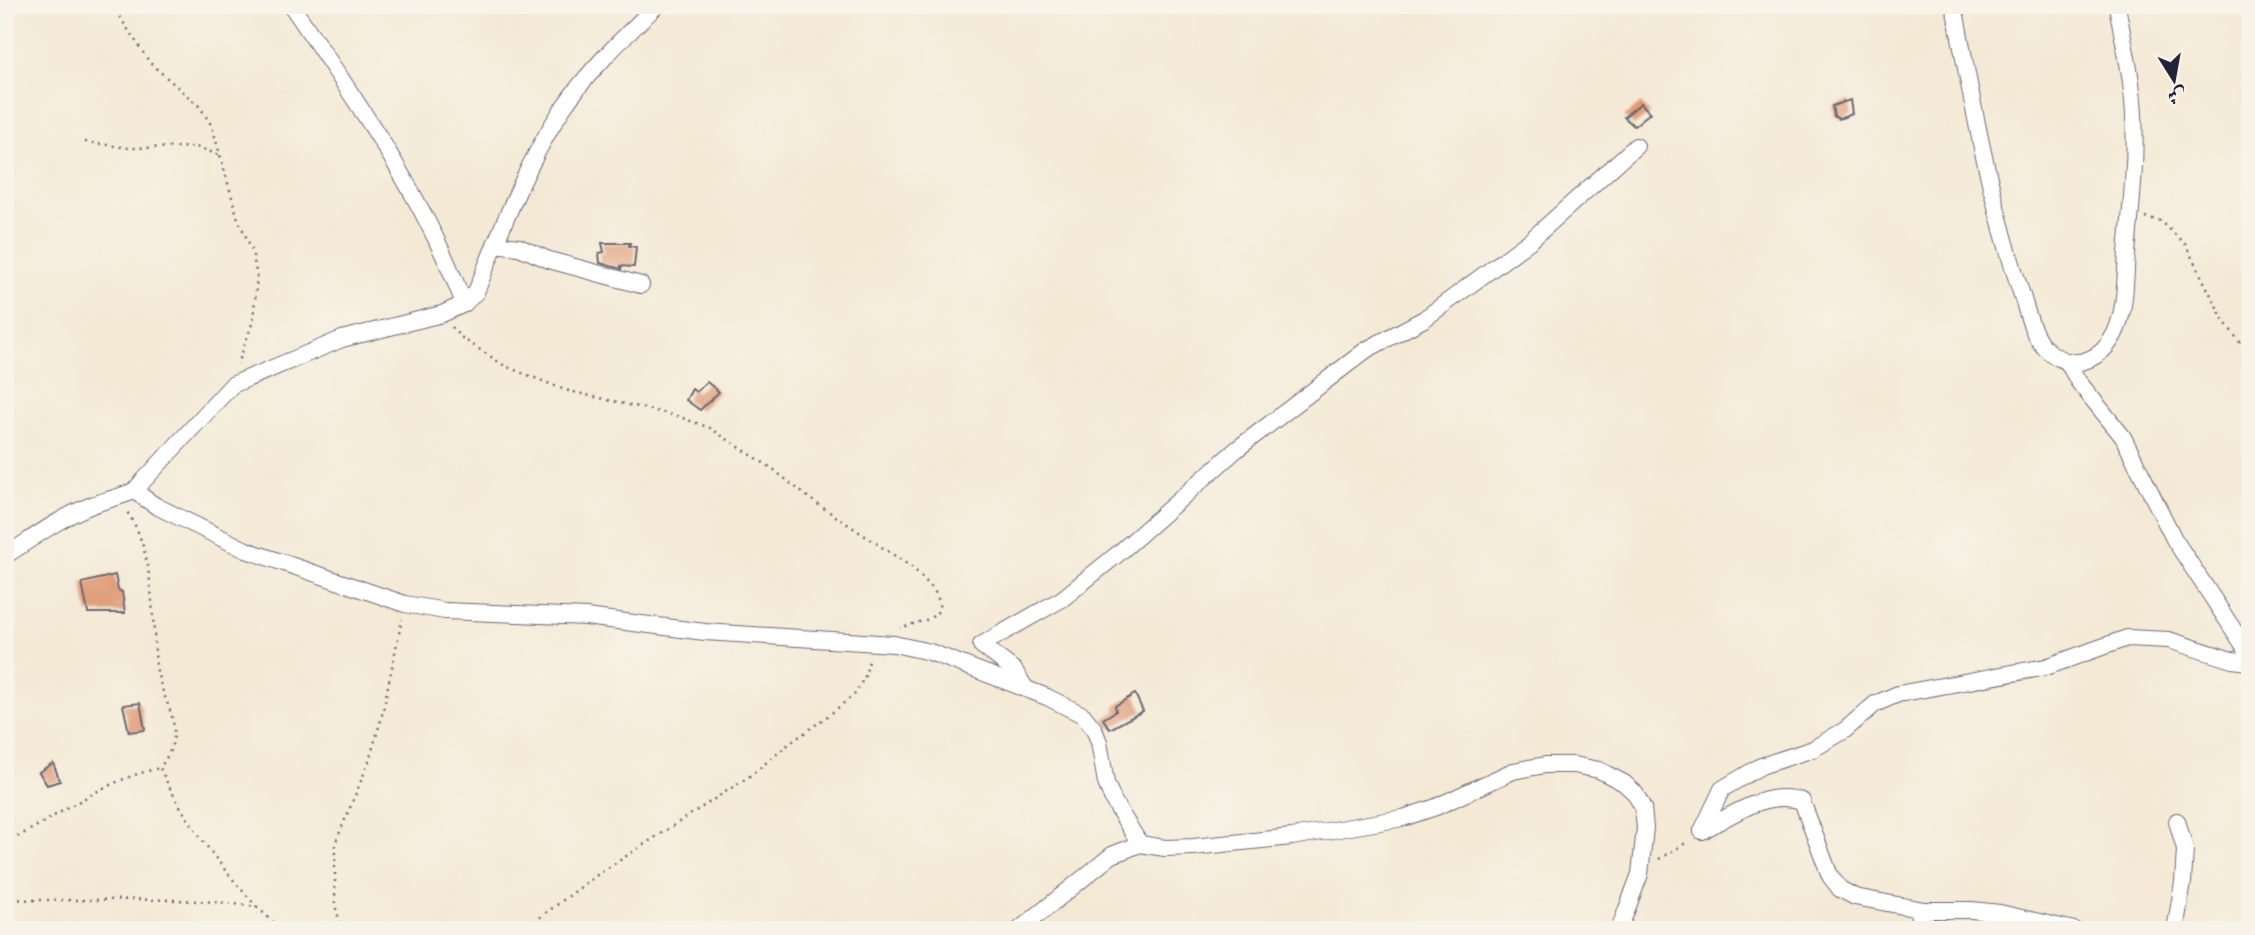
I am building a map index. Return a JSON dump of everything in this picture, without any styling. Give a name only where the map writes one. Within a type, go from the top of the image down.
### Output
[{"type":"street","points":[[290,5],[374,131],[429,224],[448,259],[464,303]]},
{"type":"street","points":[[5,556],[66,517],[134,491],[232,385],[342,339],[442,314],[464,303],[476,292],[512,201],[563,108],[619,41],[657,5]]},
{"type":"street","points":[[1954,5],[1982,152],[2001,233],[2030,319],[2043,345],[2057,358],[2079,363],[2100,354],[2109,343],[2117,328],[2123,304],[2132,213],[2134,149],[2131,85],[2117,5]]},
{"type":"street","points":[[1026,689],[1014,670],[981,645],[1062,599],[1119,553],[1237,449],[1366,350],[1424,319],[1531,240],[1636,146]]},
{"type":"street","points":[[495,244],[519,247],[549,260],[642,285]]},
{"type":"street","points":[[2067,361],[2078,381],[2123,437],[2174,539],[2250,655]]},
{"type":"street","points":[[134,491],[156,506],[235,545],[343,585],[405,604],[445,611],[586,617],[705,632],[894,644],[930,652],[1075,709],[1089,721],[1099,742],[1106,783],[1114,802],[1140,844]]},
{"type":"street","points":[[1702,831],[1723,789],[1761,766],[1813,749],[1845,730],[1875,704],[1898,694],[2046,667],[2127,638],[2169,640],[2232,660],[2250,662]]},
{"type":"street","points":[[1019,930],[1112,855],[1140,844],[1165,849],[1193,847],[1292,837],[1391,820],[1436,807],[1513,771],[1545,765],[1574,765],[1599,770],[1624,783],[1635,793],[1643,808],[1640,874],[1619,930]]},
{"type":"street","points":[[1702,831],[1760,801],[1789,796],[1802,801],[1825,864],[1840,889],[1856,897],[1924,910],[2000,913],[2074,930]]},
{"type":"street","points":[[2175,930],[2185,849],[2177,821]]},
{"type":"street","points":[[1914,930],[1924,910]]},
{"type":"path","points":[[113,5],[150,63],[200,107],[212,127],[238,219],[252,250],[257,278],[253,321],[232,385]]},
{"type":"path","points":[[85,142],[129,148],[196,147],[220,155]]},
{"type":"path","points":[[2132,213],[2161,221],[2185,244],[2224,321],[2250,356]]},
{"type":"path","points":[[442,314],[459,336],[505,366],[565,390],[677,416],[710,428],[913,568],[934,590],[940,603],[937,613],[929,619],[907,624],[873,643],[865,676],[855,694],[750,776],[597,875],[523,930]]},
{"type":"path","points":[[5,843],[110,785],[139,772],[160,768],[173,746],[176,731],[159,681],[149,580],[139,533],[129,513],[115,499]]},
{"type":"path","points":[[342,930],[335,905],[335,844],[369,764],[387,694],[405,604]]},
{"type":"path","points":[[160,768],[175,797],[218,864],[282,930]]},
{"type":"path","points":[[1640,874],[1702,831]]},
{"type":"path","points":[[5,899],[218,901],[257,906]]},
{"type":"path","points":[[5,917],[19,930]]},
{"type":"building","points":[[1850,100],[1852,114],[1839,119],[1834,116],[1832,106]]},
{"type":"building","points":[[1641,103],[1650,113],[1634,126],[1624,117]]},
{"type":"building","points":[[602,243],[630,243],[629,246],[636,247],[634,267],[621,266],[621,269],[600,263],[599,253],[604,252]]},
{"type":"building","points":[[707,382],[719,392],[700,410],[686,400],[692,389],[696,392]]},
{"type":"building","points":[[115,575],[118,590],[122,592],[125,613],[88,613],[82,583]]},
{"type":"building","points":[[1135,694],[1143,711],[1110,729],[1103,719],[1116,711],[1115,706]]},
{"type":"building","points":[[140,703],[145,730],[129,732],[123,705]]},
{"type":"building","points":[[53,763],[60,781],[47,785],[39,772]]}]
